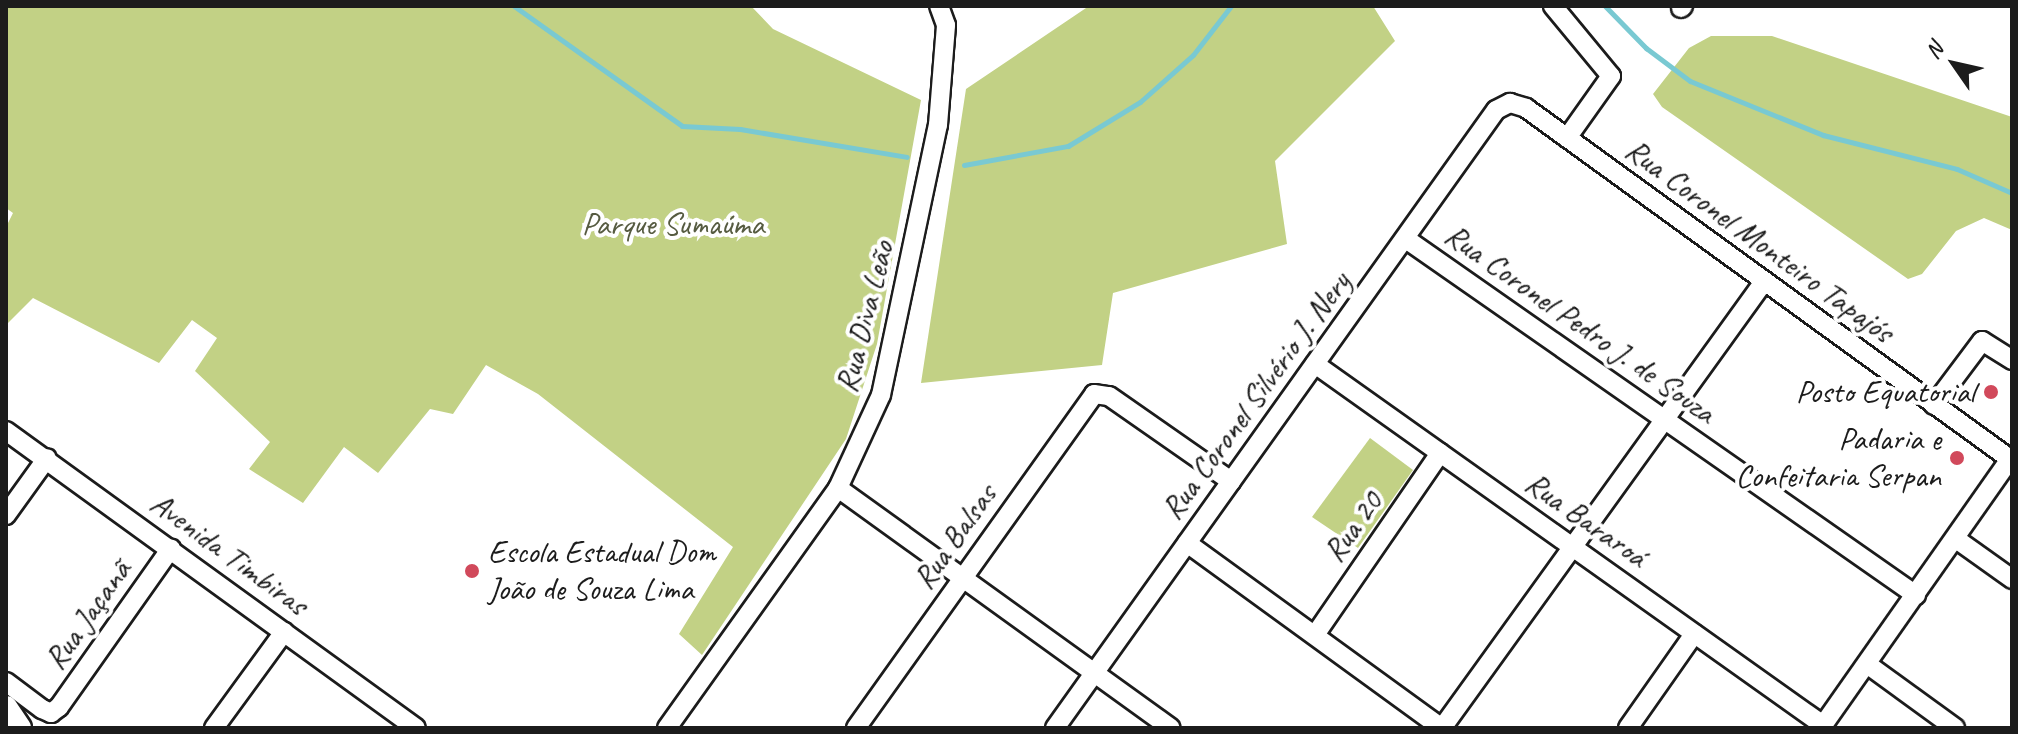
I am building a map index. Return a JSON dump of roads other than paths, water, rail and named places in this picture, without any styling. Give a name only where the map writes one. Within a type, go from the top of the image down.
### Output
[{"type":"main road","points":[[6,707],[20,728]]},
{"type":"street","name":"Rua Diva Leão","points":[[667,728],[838,488],[881,395],[938,125],[946,25],[939,6]]},
{"type":"street","points":[[1553,6],[1611,76],[1567,138]]},
{"type":"street","name":"Rua Coronel Monteiro Tapajós","points":[[1510,103],[1526,108],[1763,283],[2011,458]]},
{"type":"street","name":"Rua Coronel Silvério J. Nery","points":[[1055,728],[1496,110],[1510,103]]},
{"type":"street","name":"Rua Coronel Pedro J. de Souza","points":[[1406,239],[1916,595]]},
{"type":"street","points":[[1187,543],[1442,728],[1763,283]]},
{"type":"street","points":[[1934,405],[1982,341],[2012,360]]},
{"type":"street","name":"Rua Bararoá","points":[[1315,364],[1822,727]]},
{"type":"street","name":"Rua Balsas","points":[[856,728],[1094,394],[1109,396],[1231,481]]},
{"type":"street","name":"Avenida Timbiras","points":[[6,431],[171,548],[408,726]]},
{"type":"street","name":"Rua 20","points":[[1315,635],[1440,453]]},
{"type":"street","points":[[6,515],[47,458]]},
{"type":"street","points":[[1822,727],[2011,458]]},
{"type":"street","points":[[838,488],[1171,728]]},
{"type":"street","points":[[1956,539],[2012,579]]},
{"type":"street","name":"Rua Jaçanã","points":[[6,682],[51,713],[171,548]]},
{"type":"street","points":[[214,728],[284,632]]},
{"type":"street","points":[[1628,728],[1694,634]]},
{"type":"street","points":[[1867,664],[1955,728]]},
{"type":"waterway","points":[[514,6],[682,126],[740,129],[907,157]]},
{"type":"waterway","points":[[964,165],[1068,146],[1140,102],[1193,55],[1231,6]]},
{"type":"waterway","points":[[1605,6],[1646,48],[1690,81],[1823,135],[1957,169],[2012,193]]},
{"type":"place","name":"Posto Equatorial","points":[[1991,392]]},
{"type":"place","name":"Padaria e Confeitaria Serpan","points":[[1957,458]]},
{"type":"place","name":"Escola Estadual Dom João de Souza Lima","points":[[472,571]]},
{"type":"park label","name":"Parque Sumaúma","points":[[673,224]]}]
